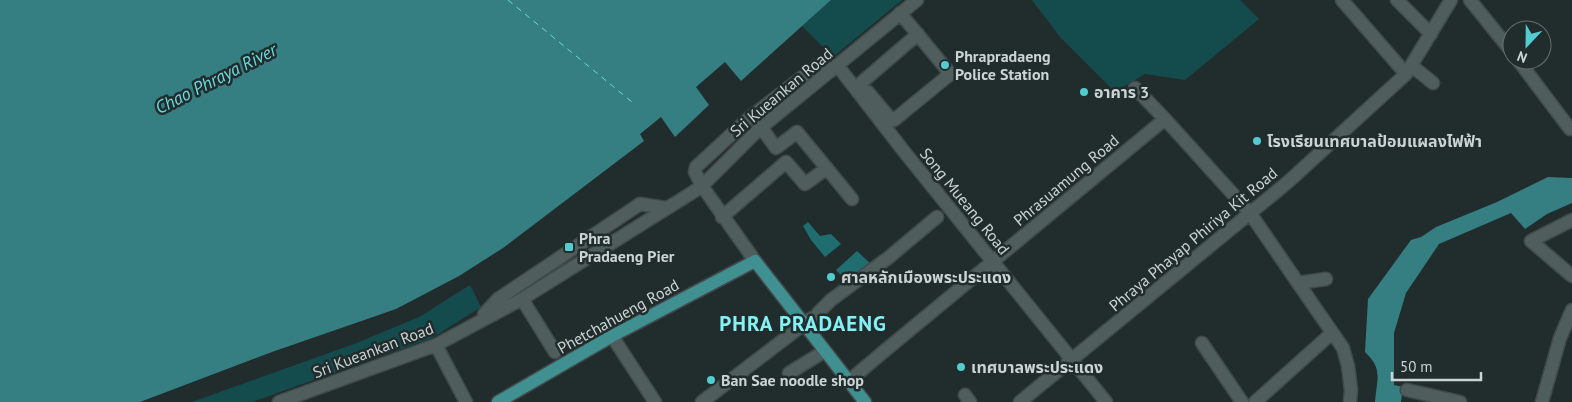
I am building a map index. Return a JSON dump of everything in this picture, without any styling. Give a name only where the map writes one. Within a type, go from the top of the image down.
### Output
[{"type":"main road","points":[[755,261],[811,319],[825,351],[865,402]]},
{"type":"main road","name":"Phetchahueng Road","points":[[498,402],[612,336],[755,261]]},
{"type":"street","name":"Sri Kueankan Road","points":[[279,402],[436,345],[522,298],[702,186],[761,127],[917,0]]},
{"type":"street","points":[[1397,0],[1431,34]]},
{"type":"street","name":"Phraya Phayap Phiriya Kit Road","points":[[1020,402],[1288,182],[1409,70],[1450,0]]},
{"type":"street","points":[[1470,0],[1502,40]]},
{"type":"street","points":[[1347,2],[1409,70],[1433,83]]},
{"type":"street","points":[[755,261],[722,217],[702,186],[695,172],[696,167],[748,119],[818,65],[837,66],[860,83],[889,118],[894,120],[948,76],[948,71],[900,14]]},
{"type":"street","points":[[860,83],[918,34]]},
{"type":"street","name":"Song Mueang Road","points":[[837,66],[1106,402]]},
{"type":"street","points":[[1526,70],[1570,129]]},
{"type":"street","points":[[1135,88],[1250,213],[1343,348],[1348,366],[1351,390],[1350,402]]},
{"type":"street","name":"Phrasuamung Road","points":[[850,381],[1165,119]]},
{"type":"street","points":[[761,127],[786,162],[805,184],[827,168]]},
{"type":"street","points":[[776,148],[797,132],[852,199]]},
{"type":"street","points":[[722,217],[786,162]]},
{"type":"street","name":"Sri Kueankan Road","points":[[475,323],[498,300],[640,204],[666,208]]},
{"type":"street","points":[[702,402],[811,319],[832,300],[888,258],[937,217]]},
{"type":"street","points":[[1572,220],[1531,240],[1572,276]]},
{"type":"street","points":[[577,247],[584,259]]},
{"type":"street","points":[[1298,283],[1326,279]]},
{"type":"street","points":[[522,298],[555,352]]},
{"type":"street","points":[[1542,402],[1560,338],[1572,310]]},
{"type":"street","points":[[1256,402],[1332,333]]},
{"type":"street","points":[[612,336],[655,402]]},
{"type":"street","points":[[1202,342],[1242,402]]},
{"type":"street","points":[[436,345],[466,402]]},
{"type":"street","points":[[789,373],[825,351]]},
{"type":"street","points":[[1342,402],[1348,366]]},
{"type":"street","points":[[1407,390],[1460,402]]},
{"type":"shaded area","points":[[831,0],[902,0],[833,57],[802,26]]},
{"type":"shaded area","points":[[1032,0],[1240,0],[1259,19],[1185,80],[1145,74],[1115,92],[1060,37]]},
{"type":"shaded area","points":[[808,222],[820,236],[831,234],[841,244],[825,257],[811,240],[803,226]]},
{"type":"shaded area","points":[[857,251],[872,265],[848,283],[836,270]]},
{"type":"shaded area","points":[[470,285],[481,307],[432,338],[252,402],[192,402],[354,344],[419,317]]},
{"type":"water","name":"Chao Phraya River","points":[[0,0],[831,0],[741,81],[725,62],[696,87],[709,105],[675,137],[661,117],[640,134],[644,141],[503,248],[459,276],[396,309],[272,352],[140,402],[0,402]]},
{"type":"water","points":[[1548,177],[1572,178],[1572,203],[1547,214],[1525,229],[1511,213],[1439,244],[1406,293],[1394,333],[1394,385],[1403,387],[1401,402],[1375,402],[1377,369],[1365,352],[1368,299],[1411,240]]},
{"type":"ferry route","points":[[508,0],[632,102]]},
{"type":"place","name":"Phrapradaeng Police Station","points":[[945,65]]},
{"type":"place","name":"อาคาร 3","points":[[1084,92]]},
{"type":"place","name":"โรงเรียนเทศบาลป้อมแผลงไฟฟ้า","points":[[1257,141]]},
{"type":"place","name":"Phra Pradaeng Pier","points":[[569,247]]},
{"type":"place","name":"ศาลหลักเมืองพระประแดง","points":[[831,277]]},
{"type":"place","name":"เทศบาลพระประแดง","points":[[961,367]]},
{"type":"place","name":"Ban Sae noodle shop","points":[[711,380]]},
{"type":"district","name":"PHRA PRADAENG","points":[[803,324]]}]
